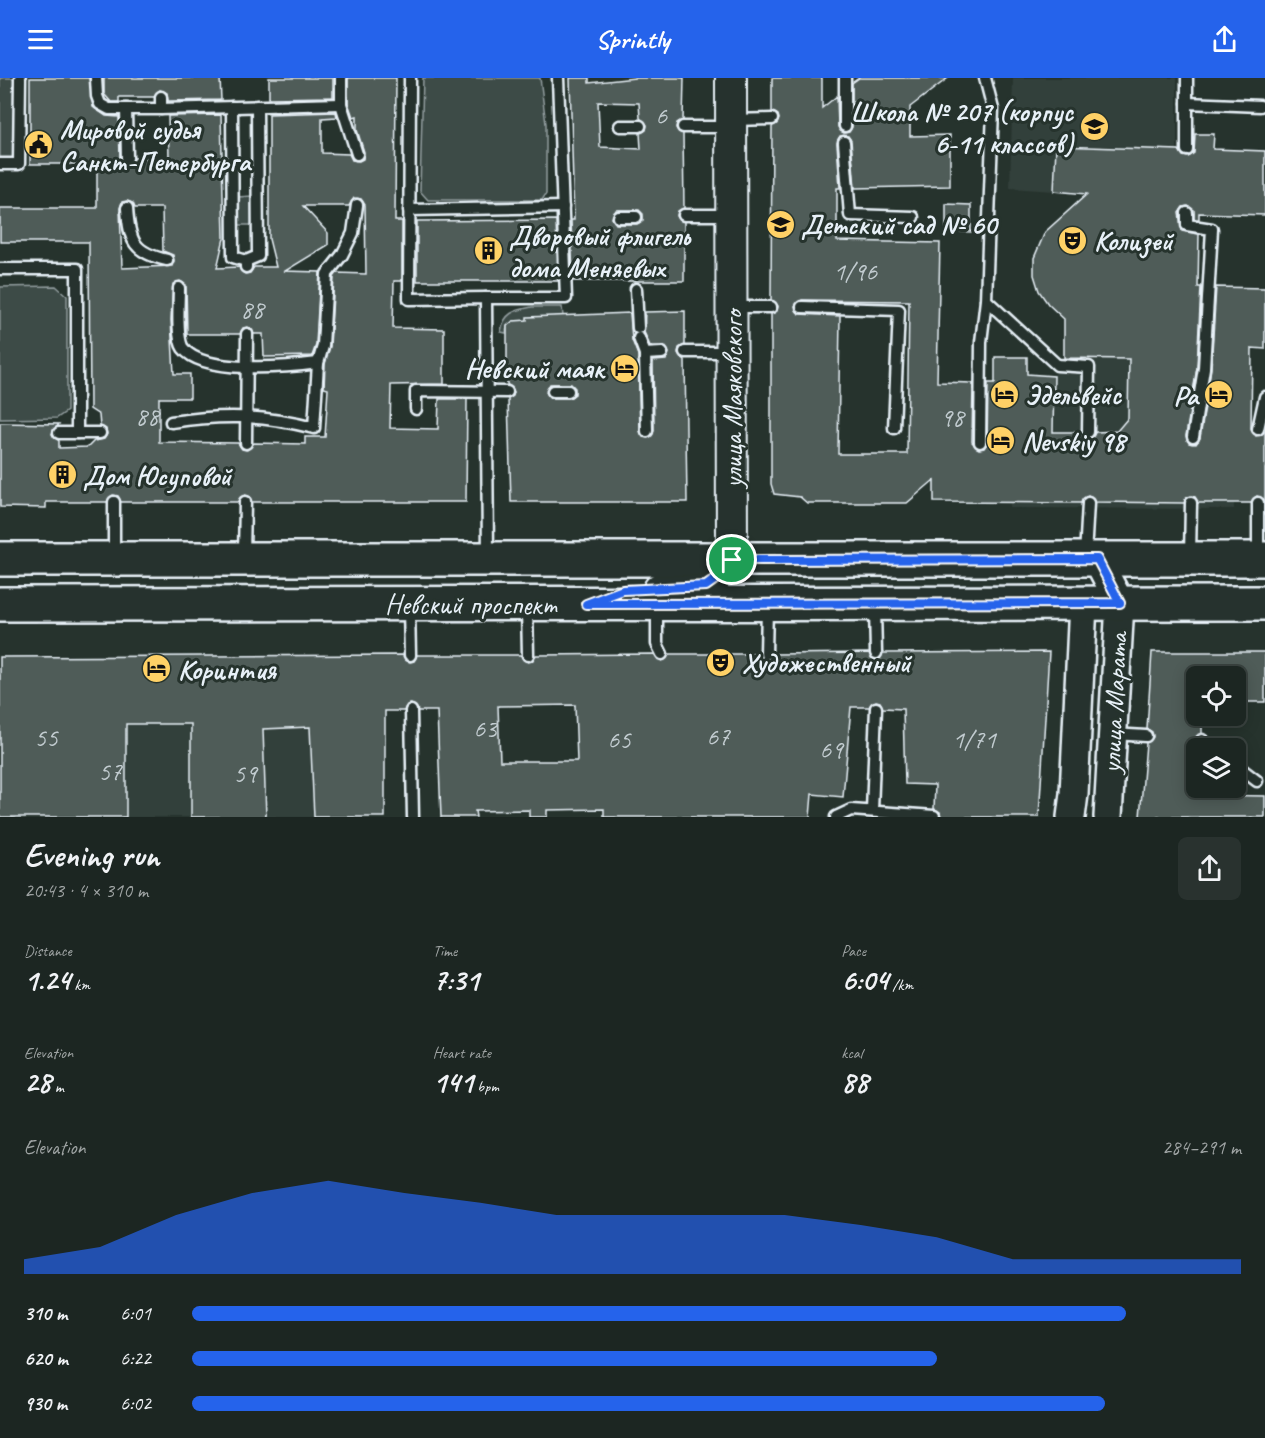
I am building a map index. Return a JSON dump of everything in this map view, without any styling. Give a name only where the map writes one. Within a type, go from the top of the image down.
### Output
[{"type":"main road","name":"улица Маяковского","points":[[731,78],[732,560]]},
{"type":"main road","name":"Невский проспект","points":[[0,559],[1262,559]]},
{"type":"main road","points":[[586,604],[623,590],[706,586],[720,576],[732,560]]},
{"type":"main road","name":"Невский проспект","points":[[0,604],[1265,603]]},
{"type":"street","name":"улица Марата","points":[[1091,559],[1120,603],[1108,817]]},
{"type":"street","name":"улица Марата","points":[[1071,817],[1083,603]]},
{"type":"lane","points":[[0,164],[19,164],[20,78]]},
{"type":"lane","points":[[96,78],[100,104],[110,109],[341,104]]},
{"type":"lane","points":[[341,78],[341,104],[357,154]]},
{"type":"lane","points":[[410,78],[409,299],[566,298],[558,78]]},
{"type":"lane","points":[[842,121],[845,78]]},
{"type":"lane","points":[[980,442],[981,342],[986,300],[993,109],[985,78]]},
{"type":"lane","points":[[1187,78],[1187,150]]},
{"type":"lane","points":[[232,107],[233,257],[246,264],[258,256],[253,106],[249,95]]},
{"type":"lane","points":[[161,97],[161,109]]},
{"type":"lane","points":[[1187,103],[1260,106]]},
{"type":"lane","points":[[126,109],[127,158]]},
{"type":"lane","points":[[683,127],[772,119]]},
{"type":"lane","points":[[620,126],[640,126]]},
{"type":"lane","points":[[844,142],[850,215],[913,217]]},
{"type":"lane","points":[[171,422],[213,416],[246,415],[276,418],[314,428],[318,363],[323,346],[327,274],[342,255],[353,233],[357,206]]},
{"type":"lane","points":[[409,210],[563,207]]},
{"type":"lane","points":[[127,208],[128,228],[135,246],[149,256],[167,260]]},
{"type":"lane","points":[[1187,213],[1187,225],[1212,229],[1204,368],[1193,437]]},
{"type":"lane","points":[[684,216],[732,215]]},
{"type":"lane","points":[[619,217],[636,217]]},
{"type":"lane","points":[[0,269],[77,269],[77,434]]},
{"type":"lane","points":[[179,288],[182,347],[190,354],[214,363],[247,367],[277,368],[318,363]]},
{"type":"lane","points":[[636,289],[639,333],[645,354],[647,431]]},
{"type":"lane","points":[[486,298],[488,559]]},
{"type":"lane","points":[[986,300],[1057,365],[1089,367],[1088,432]]},
{"type":"lane","points":[[732,307],[771,307]]},
{"type":"lane","points":[[802,307],[899,310],[894,428]]},
{"type":"lane","points":[[246,443],[247,334]]},
{"type":"lane","points":[[685,352],[732,352]]},
{"type":"lane","points":[[645,354],[662,353]]},
{"type":"lane","points":[[416,409],[416,391],[507,392]]},
{"type":"lane","points":[[553,391],[568,391]]},
{"type":"lane","points":[[1258,429],[1265,397]]},
{"type":"lane","points":[[59,433],[100,433]]},
{"type":"lane","points":[[114,502],[114,559]]},
{"type":"lane","points":[[244,560],[245,502]]},
{"type":"lane","points":[[1088,502],[1091,559]]},
{"type":"lane","points":[[1190,559],[1191,503]]},
{"type":"lane","points":[[1258,503],[1262,559]]},
{"type":"lane","points":[[875,603],[876,653]]},
{"type":"lane","points":[[409,604],[410,655]]},
{"type":"lane","points":[[527,604],[528,655]]},
{"type":"lane","points":[[657,604],[657,644],[662,654]]},
{"type":"lane","points":[[766,654],[767,604]]},
{"type":"lane","points":[[872,811],[876,708]]},
{"type":"lane","points":[[411,711],[413,817]]},
{"type":"lane","points":[[1112,734],[1146,736]]},
{"type":"lane","points":[[1246,773],[1257,781]]},
{"type":"lane","points":[[836,817],[851,810],[934,816]]},
{"type":"shaded area","points":[[0,78],[16,78],[15,160],[0,160]]},
{"type":"shaded area","points":[[423,78],[540,78],[546,124],[546,194],[542,200],[428,200],[420,191]]},
{"type":"shaded area","name":"Школа № 207 (корпус 6-11 классов)","points":[[1013,78],[1177,78],[1177,150],[1056,146],[1054,191],[1010,188]]},
{"type":"shaded area","points":[[252,196],[253,225],[238,225],[238,197]]},
{"type":"shaded area","points":[[56,286],[67,296],[67,411],[57,418],[0,419],[0,287]]},
{"type":"shaded area","points":[[1210,287],[1237,287],[1234,509],[1010,508],[1012,375],[1054,376],[1064,358],[1113,359],[1112,344],[1196,369],[1209,369]]},
{"type":"shaded area","points":[[562,307],[563,316],[527,324],[513,321],[507,326],[506,333],[501,332],[507,317],[520,309]]},
{"type":"shaded area","points":[[350,654],[352,817],[0,817],[0,656]]},
{"type":"building","points":[[30,78],[89,78],[93,107],[106,116],[119,117],[120,159],[127,165],[131,164],[134,158],[169,158],[168,116],[221,115],[224,238],[217,268],[239,267],[245,274],[250,273],[254,267],[276,267],[269,239],[269,114],[336,112],[337,117],[322,118],[322,153],[349,154],[352,160],[359,161],[363,159],[364,152],[357,130],[357,116],[353,117],[348,103],[348,78],[396,78],[395,221],[402,221],[402,281],[394,281],[393,328],[444,329],[444,384],[391,385],[390,428],[438,429],[439,399],[467,399],[466,502],[252,502],[249,496],[245,495],[237,502],[121,502],[118,496],[113,495],[107,502],[46,502],[46,508],[0,507],[0,423],[59,424],[52,434],[59,441],[59,448],[88,447],[94,441],[104,439],[107,434],[106,429],[100,426],[99,415],[90,409],[89,242],[0,242],[0,208],[97,208],[97,164],[30,164]],"holes":[[[354,198],[361,199],[365,205],[366,274],[337,273],[334,277],[330,346],[325,364],[324,388],[328,389],[325,437],[305,437],[305,444],[254,443],[247,450],[242,449],[238,443],[159,442],[159,398],[190,398],[190,374],[174,374],[171,320],[173,284],[180,281],[186,285],[187,334],[240,334],[243,328],[248,327],[254,334],[263,334],[264,357],[312,356],[316,345],[320,272],[285,271],[328,245],[328,233],[303,206],[349,206]],[[122,202],[133,203],[135,208],[162,208],[163,251],[173,255],[172,266],[122,268],[120,208]]]},
{"type":"building","points":[[104,78],[220,78],[221,100],[168,101],[167,93],[160,90],[154,97],[119,97],[119,102],[111,102],[104,94]]},
{"type":"building","points":[[269,78],[333,78],[333,97],[269,98]]},
{"type":"building","points":[[570,78],[589,78],[589,83],[635,78],[684,78],[683,120],[677,123],[676,128],[683,134],[684,208],[678,211],[677,216],[684,222],[684,281],[573,281],[571,220],[574,220]],"holes":[[[598,102],[639,103],[640,118],[647,125],[646,130],[640,133],[641,149],[600,147]],[[616,210],[639,210],[643,214],[643,220],[637,224],[616,224],[612,218]]]},
{"type":"building","points":[[772,78],[822,78],[822,108],[837,96],[838,127],[844,133],[849,132],[852,127],[852,83],[859,78],[948,78],[910,107],[910,136],[950,135],[950,186],[855,188],[851,141],[848,136],[840,136],[837,143],[840,188],[837,188],[837,241],[940,243],[937,382],[973,383],[972,442],[979,449],[984,448],[987,443],[988,383],[995,383],[995,357],[1027,357],[1027,374],[1054,376],[1053,432],[1081,432],[1084,438],[1088,439],[1096,432],[1117,431],[1128,418],[1129,359],[1064,358],[1064,319],[1048,304],[1039,291],[1034,275],[1034,258],[1045,232],[1087,194],[1054,191],[1056,146],[1179,150],[1183,156],[1188,157],[1194,153],[1195,134],[1214,134],[1213,149],[1265,151],[1265,215],[1199,213],[1199,219],[1194,219],[1194,210],[1188,206],[1183,207],[1179,213],[1182,231],[1199,234],[1198,287],[1201,287],[1197,367],[1186,436],[1189,443],[1196,444],[1200,438],[1211,368],[1216,287],[1265,288],[1265,349],[1252,348],[1251,428],[1256,436],[1265,431],[1265,501],[1257,496],[1251,503],[1198,503],[1195,497],[1191,496],[1184,503],[1095,502],[1088,496],[1081,503],[934,502],[934,480],[907,503],[807,503],[800,497],[774,494],[771,484],[771,314],[777,311],[778,306],[771,300],[772,127],[779,119],[778,115],[772,112]],"holes":[[[802,300],[909,301],[907,454],[838,454],[840,316],[799,314],[795,306]]]},
{"type":"building","points":[[946,204],[971,205],[971,232],[946,231]]},
{"type":"building","name":"Дворовый флигель дома Меняевых","points":[[556,220],[558,281],[417,281],[417,221]]},
{"type":"building","points":[[685,311],[685,345],[679,348],[678,353],[685,360],[687,502],[511,502],[508,399],[513,396],[514,392],[507,384],[507,326],[513,321],[527,320],[527,317],[630,313],[632,340],[638,355],[640,431],[643,437],[648,438],[654,431],[653,361],[666,360],[669,353],[665,346],[650,346],[644,332],[645,312]],"holes":[[[550,384],[571,384],[575,388],[575,394],[569,398],[550,398],[546,392]]]},
{"type":"building","points":[[1049,652],[1039,817],[941,817],[940,812],[934,809],[935,785],[905,784],[903,709],[883,708],[880,702],[876,701],[869,707],[851,707],[843,797],[812,794],[810,817],[604,817],[604,809],[547,810],[547,817],[529,817],[529,810],[475,811],[476,817],[441,817],[437,711],[418,711],[411,704],[407,705],[404,711],[385,711],[385,817],[314,817],[310,727],[263,729],[266,817],[191,817],[191,724],[126,724],[126,817],[0,817],[0,657],[402,655],[410,662],[414,661],[417,655],[520,655],[528,662],[532,661],[536,655],[654,654],[662,661],[669,654],[759,654],[762,660],[766,661],[774,654],[869,653],[876,660],[880,659],[883,653]],"holes":[[[575,705],[577,761],[500,761],[498,706]]]},
{"type":"building","points":[[1152,652],[1265,652],[1265,702],[1246,702],[1246,666],[1186,666],[1186,726],[1202,726],[1202,733],[1197,738],[1186,738],[1186,798],[1265,796],[1265,817],[1140,817],[1146,743],[1153,737],[1152,732],[1147,729]]},
{"type":"place","name":"Школа № 207 (корпус 6-11 классов)","points":[[1094,127]]},
{"type":"place","name":"Мировой судья Санкт-Петербурга","points":[[39,145]]},
{"type":"place","name":"Детский сад № 60","points":[[780,224]]},
{"type":"place","name":"Колизей","points":[[1073,240]]},
{"type":"place","name":"Дворовый флигель дома Меняевых","points":[[488,251]]},
{"type":"place","name":"Невский маяк","points":[[625,368]]},
{"type":"place","name":"Эдельвейс","points":[[1004,394]]},
{"type":"place","name":"Ра","points":[[1219,395]]},
{"type":"place","name":"Nevskiy 98","points":[[1001,441]]},
{"type":"place","name":"Дом Юсуповой","points":[[62,475]]},
{"type":"place","name":"Художественный","points":[[721,662]]},
{"type":"place","name":"Коринтия","points":[[157,669]]},
{"type":"route","points":[[1097,559],[1120,603],[586,604],[623,590],[706,586],[720,576],[732,560],[1097,559]]}]
